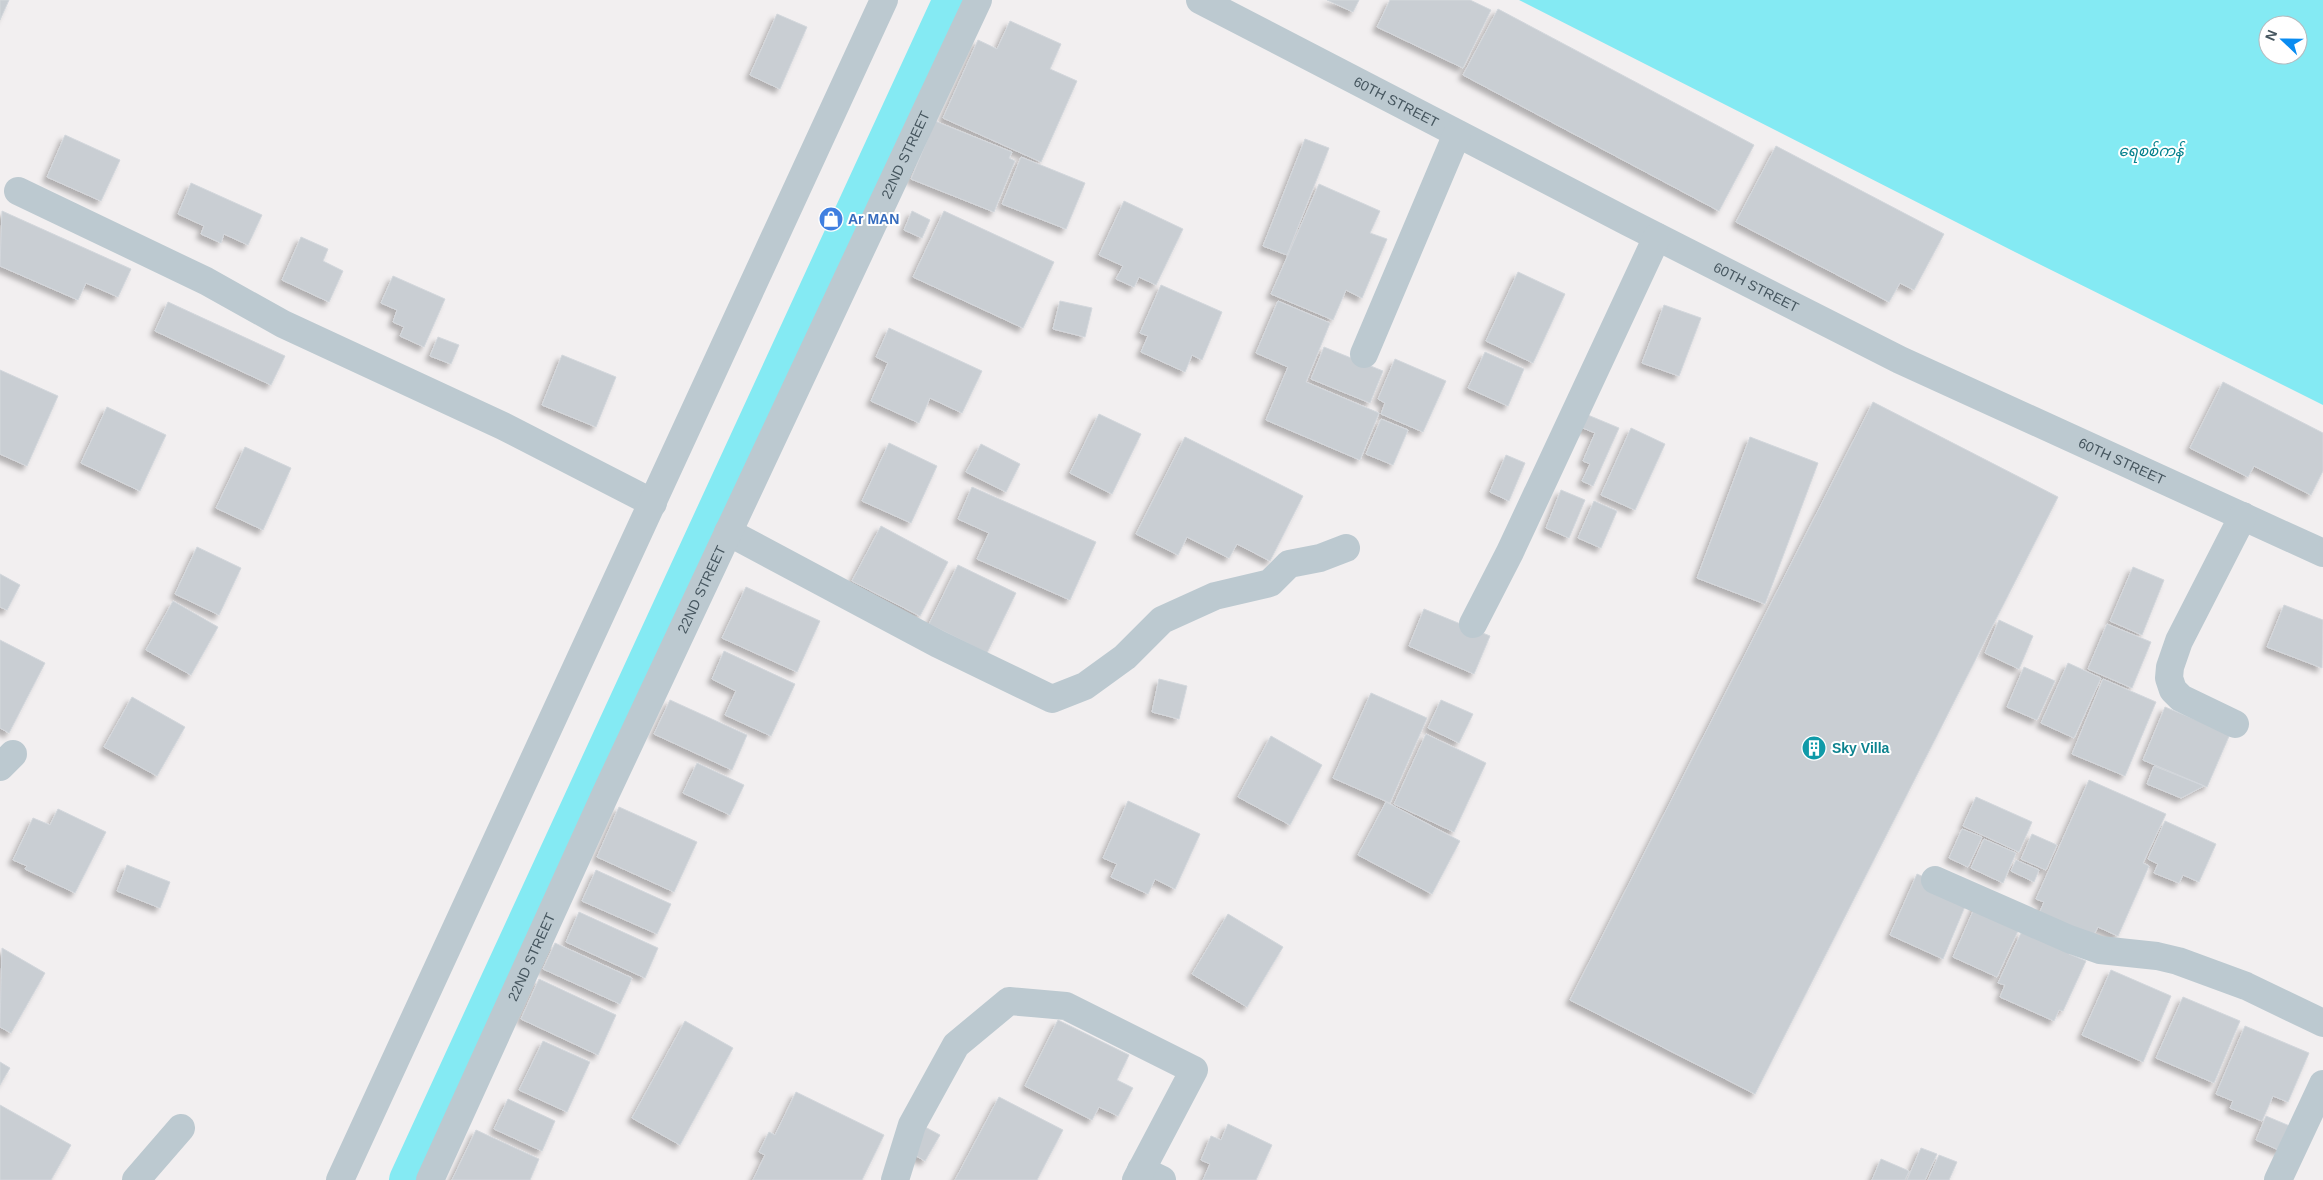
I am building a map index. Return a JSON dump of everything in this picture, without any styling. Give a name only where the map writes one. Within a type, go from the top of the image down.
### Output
[{"type":"street","points":[[340,1180],[884,0]]},
{"type":"street","name":"22ND STREET","points":[[430,1180],[606,793],[978,0]]},
{"type":"street","name":"60TH STREET","points":[[1200,0],[1657,237],[1900,360],[2323,553]]},
{"type":"street","points":[[1364,354],[1457,134]]},
{"type":"street","points":[[18,191],[206,281],[283,324],[503,426],[653,503]]},
{"type":"street","points":[[1473,624],[1510,552],[1657,237]]},
{"type":"street","points":[[2235,724],[2181,698],[2173,690],[2169,678],[2170,667],[2179,641],[2243,516]]},
{"type":"street","points":[[728,532],[938,644],[1052,699],[1085,686],[1101,675],[1125,657],[1162,620],[1216,596],[1270,583],[1289,564],[1320,558],[1346,548]]},
{"type":"street","points":[[1935,880],[2069,940],[2100,950],[2157,956],[2178,961],[2246,986],[2323,1023]]},
{"type":"street","points":[[895,1180],[912,1125],[956,1045],[1009,1001],[1066,1006],[1194,1070],[1146,1177]]},
{"type":"street","points":[[2278,1180],[2323,1084]]},
{"type":"street","points":[[136,1180],[181,1128]]},
{"type":"water","name":"ရေစစ်ကန်","points":[[1519,0],[2323,0],[2323,405],[2015,252]]},
{"type":"building","points":[[0,0],[9,0],[0,20]]},
{"type":"building","points":[[1327,0],[1359,0],[1353,12]]},
{"type":"building","points":[[1390,0],[1470,0],[1491,10],[1463,68],[1377,27]]},
{"type":"building","points":[[1498,9],[1754,145],[1719,211],[1463,75]]},
{"type":"building","points":[[777,14],[807,27],[780,89],[750,75]]},
{"type":"building","points":[[1010,21],[1061,44],[1050,69],[1077,81],[1041,162],[943,118],[978,40],[997,49]]},
{"type":"building","points":[[935,121],[1012,152],[1009,158],[1015,161],[994,212],[911,179]]},
{"type":"building","points":[[65,135],[120,160],[101,201],[47,177]]},
{"type":"building","points":[[1305,139],[1329,148],[1287,255],[1263,246]]},
{"type":"building","points":[[1776,146],[1944,234],[1914,290],[1900,283],[1889,302],[1736,222]]},
{"type":"building","points":[[1021,157],[1085,183],[1066,229],[1002,204]]},
{"type":"building","points":[[191,183],[262,215],[248,245],[224,234],[221,243],[201,234],[204,226],[178,214]]},
{"type":"building","points":[[1319,184],[1380,211],[1370,233],[1387,239],[1362,298],[1346,290],[1333,320],[1271,294]]},
{"type":"building","points":[[1124,201],[1183,229],[1156,285],[1139,277],[1134,287],[1116,279],[1123,266],[1099,255]]},
{"type":"building","points":[[2,211],[131,269],[118,297],[86,283],[78,300],[0,266]]},
{"type":"building","points":[[912,211],[930,220],[922,238],[904,230]]},
{"type":"building","points":[[944,211],[1054,262],[1023,328],[913,277]]},
{"type":"building","points":[[301,237],[328,249],[323,261],[343,271],[329,302],[282,280]]},
{"type":"building","points":[[1518,272],[1565,294],[1533,363],[1486,341]]},
{"type":"building","points":[[393,276],[445,299],[424,347],[400,336],[404,327],[393,322],[397,310],[381,303]]},
{"type":"building","points":[[1161,285],[1222,312],[1202,360],[1192,355],[1185,372],[1141,352],[1148,336],[1140,333]]},
{"type":"building","points":[[1060,301],[1092,308],[1085,337],[1053,329]]},
{"type":"building","points":[[1278,301],[1330,323],[1306,382],[1379,413],[1360,460],[1266,420],[1288,367],[1256,353]]},
{"type":"building","points":[[168,302],[285,356],[271,385],[155,331]]},
{"type":"building","points":[[1664,305],[1701,318],[1679,376],[1642,363]]},
{"type":"building","points":[[889,328],[982,371],[962,413],[930,398],[919,423],[871,401],[888,363],[876,357]]},
{"type":"building","points":[[438,337],[459,345],[451,364],[430,356]]},
{"type":"building","points":[[1324,347],[1383,371],[1370,403],[1311,379]]},
{"type":"building","points":[[1485,352],[1524,369],[1508,406],[1468,388]]},
{"type":"building","points":[[562,355],[616,377],[596,427],[542,405]]},
{"type":"building","points":[[1395,359],[1446,381],[1423,432],[1381,414],[1385,403],[1378,399]]},
{"type":"building","points":[[0,370],[58,396],[27,466],[0,454]]},
{"type":"building","points":[[2223,382],[2323,433],[2323,471],[2311,495],[2254,466],[2248,477],[2190,448]]},
{"type":"building","name":"Sky Villa","points":[[1873,402],[2058,497],[1755,1094],[1570,1000]]},
{"type":"building","points":[[107,407],[166,435],[140,491],[81,463]]},
{"type":"building","points":[[1583,413],[1619,428],[1593,486],[1582,481],[1590,464],[1583,461],[1595,433],[1578,426]]},
{"type":"building","points":[[1099,414],[1141,434],[1112,494],[1070,473]]},
{"type":"building","points":[[1381,419],[1408,430],[1393,465],[1366,454]]},
{"type":"building","points":[[1631,428],[1665,444],[1635,510],[1601,495]]},
{"type":"building","points":[[1185,437],[1303,496],[1270,561],[1237,544],[1229,558],[1187,537],[1178,555],[1136,534]]},
{"type":"building","points":[[1750,437],[1818,463],[1765,604],[1697,578]]},
{"type":"building","points":[[889,443],[937,466],[911,523],[862,501]]},
{"type":"building","points":[[981,444],[1020,464],[1006,492],[966,472]]},
{"type":"building","points":[[245,447],[291,468],[263,530],[216,508]]},
{"type":"building","points":[[1506,455],[1525,463],[1509,501],[1490,492]]},
{"type":"building","points":[[972,487],[1096,542],[1070,600],[977,559],[989,533],[958,519]]},
{"type":"building","points":[[1561,490],[1585,500],[1569,538],[1546,528]]},
{"type":"building","points":[[1594,501],[1617,511],[1601,548],[1578,538]]},
{"type":"building","points":[[881,526],[948,562],[920,616],[852,581]]},
{"type":"building","points":[[197,547],[241,568],[219,615],[175,594]]},
{"type":"building","points":[[958,565],[1016,593],[987,653],[929,624]]},
{"type":"building","points":[[2133,567],[2164,580],[2142,635],[2110,621]]},
{"type":"building","points":[[0,574],[20,585],[7,610],[0,607]]},
{"type":"building","points":[[746,587],[820,621],[797,672],[722,638]]},
{"type":"building","points":[[173,601],[218,627],[191,675],[146,650]]},
{"type":"building","points":[[2284,605],[2323,620],[2322,668],[2267,647]]},
{"type":"building","points":[[1424,609],[1490,636],[1474,674],[1409,646]]},
{"type":"building","points":[[1999,620],[2033,636],[2019,669],[1985,653]]},
{"type":"building","points":[[2107,624],[2151,642],[2132,688],[2088,669]]},
{"type":"building","points":[[0,640],[45,663],[9,733],[0,728]]},
{"type":"building","points":[[724,651],[795,684],[771,736],[725,715],[736,691],[712,679]]},
{"type":"building","points":[[2068,663],[2101,678],[2074,738],[2041,723]]},
{"type":"building","points":[[2024,667],[2055,681],[2037,720],[2007,707]]},
{"type":"building","points":[[1159,679],[1187,686],[1179,719],[1152,712]]},
{"type":"building","points":[[2103,679],[2156,702],[2125,776],[2072,754]]},
{"type":"building","points":[[1371,693],[1427,718],[1390,803],[1333,778]]},
{"type":"building","points":[[132,697],[185,727],[157,776],[104,747]]},
{"type":"building","points":[[670,700],[747,735],[732,770],[654,734]]},
{"type":"building","points":[[1441,700],[1473,714],[1459,743],[1428,728]]},
{"type":"building","points":[[2165,707],[2230,734],[2207,787],[2143,760]]},
{"type":"building","points":[[1426,734],[1486,763],[1454,832],[1394,804]]},
{"type":"building","points":[[1271,736],[1322,765],[1290,825],[1238,797]]},
{"type":"building","points":[[697,763],[744,785],[730,815],[683,793]]},
{"type":"building","points":[[2154,766],[2204,786],[2181,798],[2147,784]]},
{"type":"building","points":[[2089,780],[2166,814],[2143,863],[2149,866],[2118,936],[2098,927],[2092,938],[2039,914],[2044,902],[2036,899]]},
{"type":"building","points":[[1976,797],[2032,822],[2019,852],[1963,826]]},
{"type":"building","points":[[1128,801],[1200,834],[1175,889],[1155,879],[1148,894],[1111,877],[1117,864],[1103,858]]},
{"type":"building","points":[[1386,802],[1460,841],[1432,894],[1358,855]]},
{"type":"building","points":[[619,807],[697,842],[674,892],[597,857]]},
{"type":"building","points":[[58,809],[106,832],[75,893],[25,869],[27,866],[13,860],[33,818],[50,825]]},
{"type":"building","points":[[2165,821],[2216,844],[2199,882],[2183,875],[2179,883],[2154,873],[2158,864],[2148,859]]},
{"type":"building","points":[[1962,829],[1982,837],[1968,867],[1949,858]]},
{"type":"building","points":[[2032,834],[2057,845],[2046,870],[2021,859]]},
{"type":"building","points":[[1984,839],[2016,853],[2003,883],[1971,868]]},
{"type":"building","points":[[2016,860],[2039,870],[2034,882],[2011,871]]},
{"type":"building","points":[[127,865],[170,882],[160,908],[117,891]]},
{"type":"building","points":[[596,870],[671,904],[657,934],[582,901]]},
{"type":"building","points":[[1917,874],[1969,897],[1943,959],[1890,935]]},
{"type":"building","points":[[1977,902],[2022,922],[1997,977],[1953,957]]},
{"type":"building","points":[[579,912],[658,948],[645,978],[566,942]]},
{"type":"building","points":[[1228,914],[1283,947],[1247,1007],[1192,974]]},
{"type":"building","points":[[2021,933],[2073,943],[2069,954],[2086,961],[2063,1011],[2059,1010],[2054,1021],[2000,997],[2005,985],[1998,983]]},
{"type":"building","points":[[555,943],[632,978],[620,1004],[543,969]]},
{"type":"building","points":[[2,948],[45,973],[11,1033],[0,1027]]},
{"type":"building","points":[[2111,970],[2171,996],[2143,1062],[2082,1035]]},
{"type":"building","points":[[539,979],[616,1015],[598,1055],[521,1019]]},
{"type":"building","points":[[2183,997],[2240,1021],[2214,1083],[2156,1058]]},
{"type":"building","points":[[1058,1020],[1129,1055],[1117,1080],[1133,1088],[1118,1116],[1099,1107],[1092,1120],[1025,1086]]},
{"type":"building","points":[[685,1021],[733,1048],[680,1145],[632,1118]]},
{"type":"building","points":[[2245,1026],[2309,1053],[2288,1102],[2273,1096],[2262,1121],[2230,1108],[2233,1101],[2216,1094]]},
{"type":"building","points":[[543,1041],[590,1062],[567,1112],[519,1090]]},
{"type":"building","points":[[0,1062],[10,1068],[0,1085]]},
{"type":"building","points":[[796,1092],[884,1135],[862,1180],[753,1180],[765,1155],[759,1152],[769,1132],[775,1135]]},
{"type":"building","points":[[999,1097],[1063,1130],[1037,1180],[955,1180]]},
{"type":"building","points":[[508,1099],[555,1121],[542,1151],[494,1129]]},
{"type":"building","points":[[0,1105],[71,1145],[51,1180],[0,1180]]},
{"type":"building","points":[[2266,1116],[2292,1127],[2281,1151],[2256,1140]]},
{"type":"building","points":[[1228,1124],[1272,1145],[1256,1180],[1203,1180],[1210,1164],[1201,1160],[1211,1136],[1221,1140]]},
{"type":"building","points":[[925,1127],[940,1135],[925,1161],[911,1153]]},
{"type":"building","points":[[476,1130],[539,1159],[530,1180],[452,1180]]},
{"type":"building","points":[[1921,1148],[1937,1154],[1925,1180],[1907,1180]]},
{"type":"building","points":[[1939,1155],[1957,1162],[1949,1180],[1928,1180]]},
{"type":"building","points":[[1881,1159],[1909,1171],[1905,1180],[1872,1180]]},
{"type":"waterway","points":[[409,1180],[953,0]]},
{"type":"place","name":"Ar MAN","points":[[831,219]]},
{"type":"place","name":"Sky Villa","points":[[1814,748]]}]
